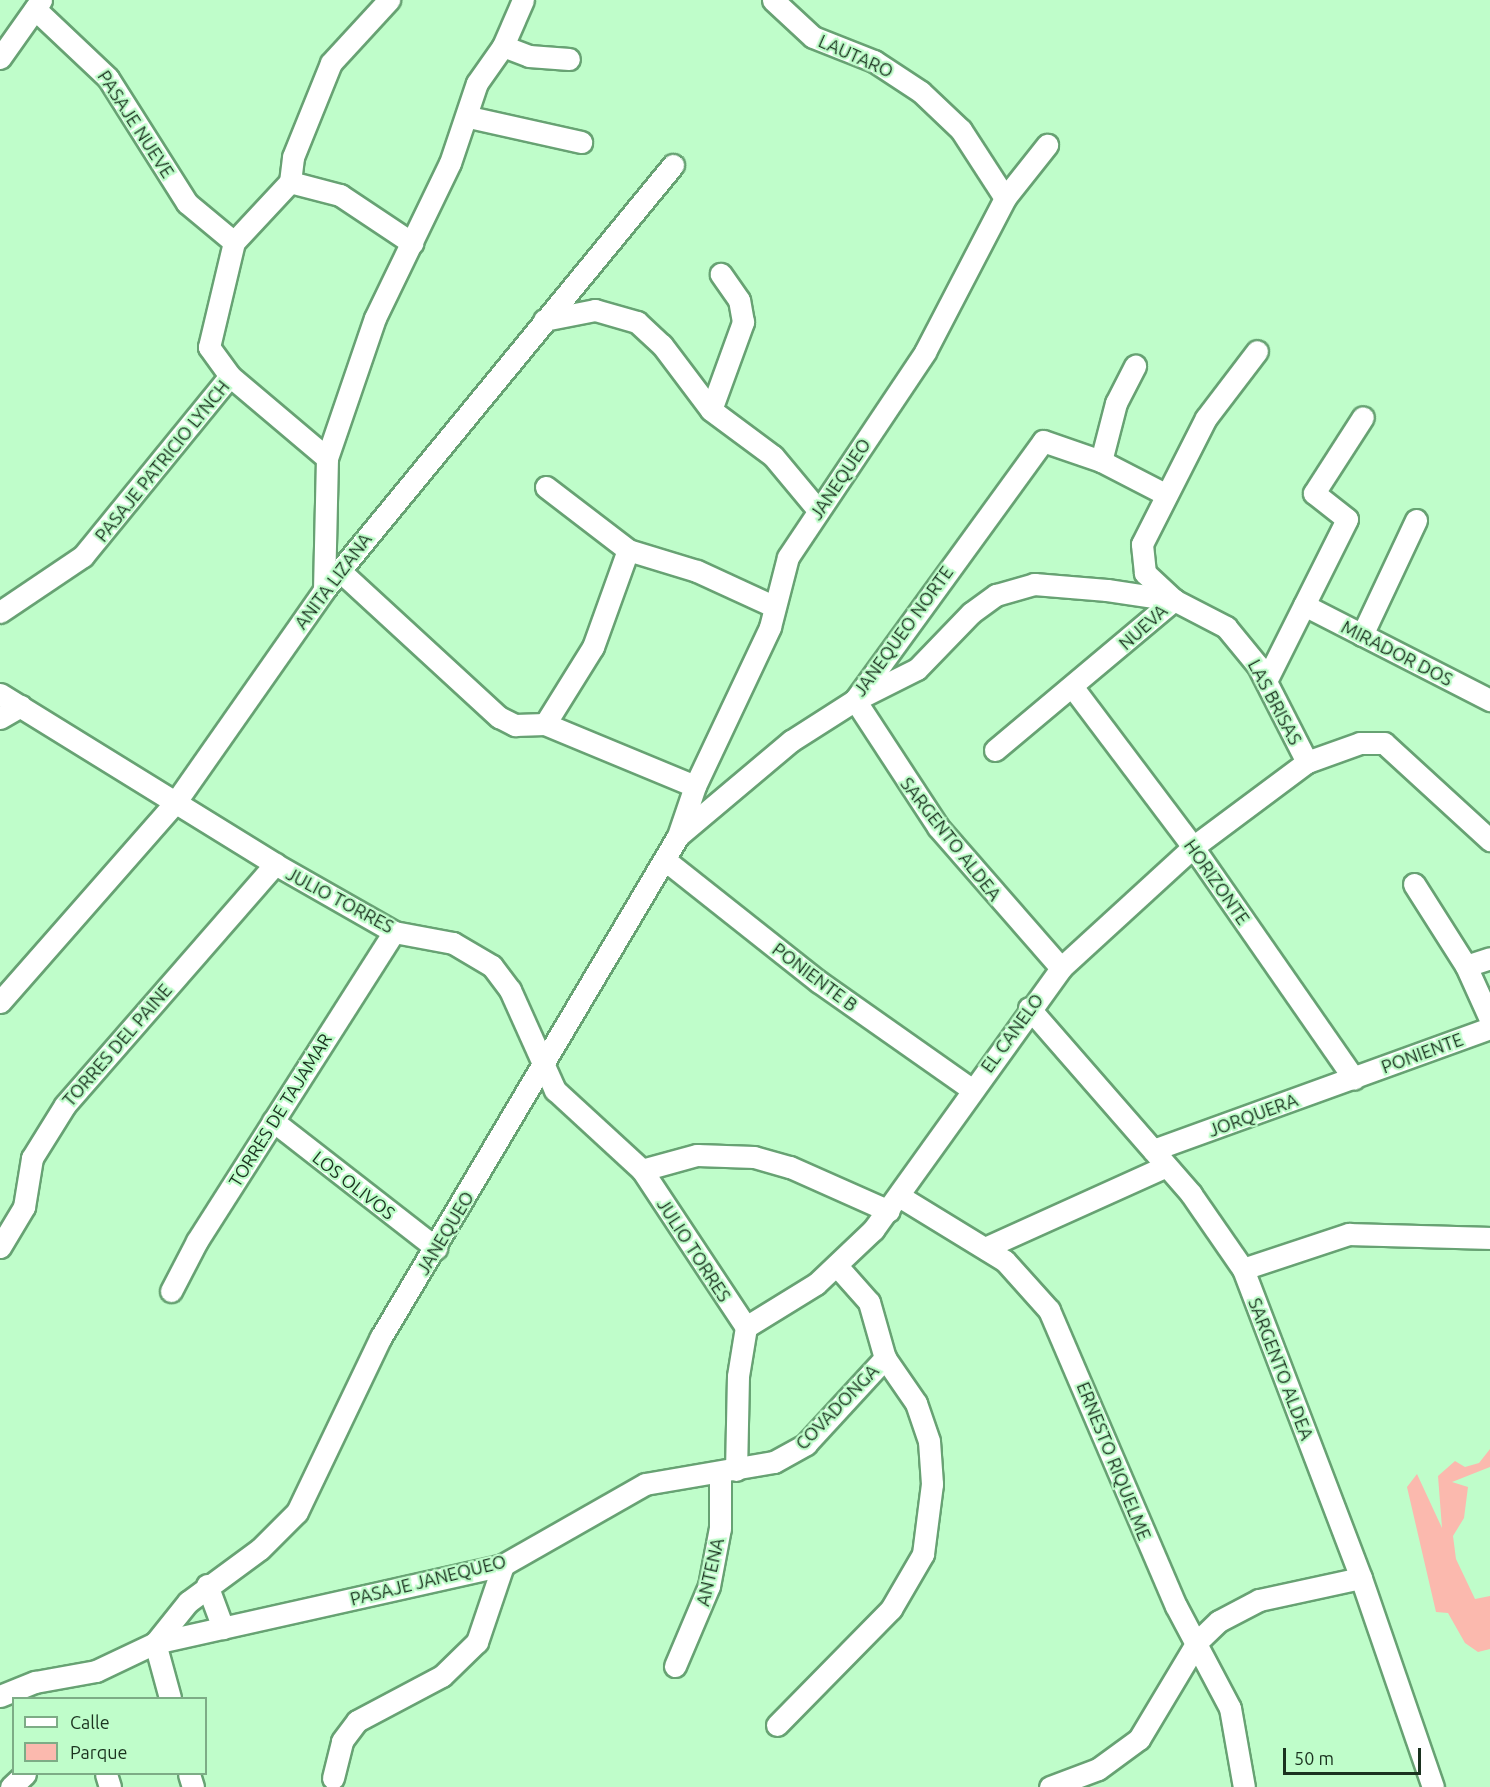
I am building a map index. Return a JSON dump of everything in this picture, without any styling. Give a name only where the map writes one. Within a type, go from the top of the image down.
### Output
[{"type":"street","points":[[230,376],[208,347],[234,242],[290,182],[293,156],[331,63],[389,0]]},
{"type":"street","points":[[324,590],[327,458],[375,318],[469,117],[477,83],[504,46],[523,0]]},
{"type":"street","name":"LAUTARO","points":[[773,0],[813,37],[874,61],[928,98],[978,151],[1005,198]]},
{"type":"street","points":[[0,58],[38,4]]},
{"type":"street","name":"PASAJE NUEVE","points":[[38,4],[108,78],[187,203],[234,242]]},
{"type":"street","points":[[504,46],[529,56],[569,59]]},
{"type":"street","points":[[469,117],[581,141]]},
{"type":"street","name":"JANEQUEO","points":[[678,836],[695,786],[770,627],[773,606],[788,557],[936,332],[1005,198],[1047,145]]},
{"type":"street","name":"ANITA LIZANA","points":[[0,1002],[175,803],[324,590],[543,320],[673,165]]},
{"type":"street","points":[[290,182],[340,195],[412,243]]},
{"type":"street","points":[[711,410],[743,322],[739,300],[721,274]]},
{"type":"street","points":[[543,320],[595,310],[631,319],[662,345],[711,410],[773,456],[818,510]]},
{"type":"street","name":"NUEVA","points":[[995,750],[1074,689],[1174,600],[1145,573],[1139,557],[1165,494],[1206,418],[1257,351]]},
{"type":"street","points":[[1101,461],[1116,403],[1135,366]]},
{"type":"street","name":"PASAJE PATRICIO LYNCH","points":[[0,612],[83,556],[230,376],[327,458]]},
{"type":"street","points":[[1266,681],[1347,519],[1314,493],[1363,417]]},
{"type":"street","name":"JANEQUEO NORTE","points":[[665,860],[678,836],[791,741],[855,700],[1043,441],[1101,461],[1165,494]]},
{"type":"street","points":[[546,488],[628,550],[697,571],[773,606]]},
{"type":"street","points":[[1362,635],[1416,520]]},
{"type":"street","points":[[545,724],[593,647],[628,550]]},
{"type":"street","points":[[340,571],[498,717],[515,725],[545,724],[695,786]]},
{"type":"street","points":[[855,700],[911,673],[971,613],[1011,589],[1046,584],[1174,600]]},
{"type":"street","name":"LAS BRISAS","points":[[1174,600],[1226,627],[1266,681],[1307,762],[1360,743],[1384,743],[1490,840]]},
{"type":"street","name":"MIRADOR DOS","points":[[1304,604],[1490,700]]},
{"type":"street","name":"HORIZONTE","points":[[1074,689],[1193,848],[1354,1078]]},
{"type":"street","name":"JULIO TORRES","points":[[0,694],[275,864],[394,932],[453,943],[492,966],[510,990],[542,1070],[555,1090],[642,1170],[746,1327]]},
{"type":"street","name":"SARGENTO ALDEA","points":[[855,700],[938,826],[1061,968]]},
{"type":"street","points":[[0,718],[21,706]]},
{"type":"street","name":"EL CANELO","points":[[746,1327],[837,1266],[894,1203],[971,1089],[1029,1008],[1061,968],[1193,848],[1307,762]]},
{"type":"street","name":"JANEQUEO","points":[[0,1696],[35,1682],[96,1671],[155,1643],[207,1585],[260,1549],[297,1512],[381,1337],[665,860]]},
{"type":"street","name":"PONIENTE B","points":[[665,860],[819,982],[971,1089]]},
{"type":"street","name":"TORRES DEL PAINE","points":[[0,1247],[24,1207],[32,1158],[65,1105],[275,864]]},
{"type":"street","points":[[1414,884],[1466,966],[1490,1019]]},
{"type":"street","name":"TORRES DE TAJAMAR","points":[[171,1291],[273,1121],[394,932]]},
{"type":"street","points":[[1466,966],[1490,958]]},
{"type":"street","name":"SARGENTO ALDEA","points":[[1029,1008],[1214,1223],[1243,1269],[1361,1578],[1434,1787]]},
{"type":"street","name":"PONIENTE","points":[[1354,1078],[1490,1028]]},
{"type":"street","name":"JORQUERA","points":[[987,1247],[1159,1158],[1354,1078]]},
{"type":"street","name":"LOS OLIVOS","points":[[273,1121],[436,1248]]},
{"type":"street","name":"ERNESTO RIQUELME","points":[[642,1170],[697,1155],[754,1157],[790,1167],[894,1203],[987,1247],[1034,1290],[1061,1332],[1136,1517],[1237,1728],[1244,1787]]},
{"type":"street","points":[[1243,1269],[1349,1234],[1490,1238]]},
{"type":"street","points":[[777,1725],[891,1609],[923,1554],[932,1484],[929,1441],[916,1403],[885,1358],[869,1302],[837,1266]]},
{"type":"street","points":[[728,1472],[738,1376],[746,1327]]},
{"type":"street","name":"COVADONGA","points":[[728,1472],[774,1462],[806,1444],[885,1358]]},
{"type":"street","name":"PASAJE JANEQUEO","points":[[155,1643],[503,1565],[645,1484],[679,1474],[728,1472]]},
{"type":"street","name":"ANTENA","points":[[675,1666],[709,1586],[728,1472]]},
{"type":"street","points":[[333,1778],[342,1741],[357,1721],[442,1676],[477,1642],[503,1565]]},
{"type":"street","points":[[1054,1786],[1098,1769],[1139,1739],[1197,1642],[1219,1621],[1259,1600],[1361,1578]]},
{"type":"street","points":[[207,1585],[223,1628]]},
{"type":"street","points":[[155,1643],[170,1697]]},
{"type":"street","points":[[11,1787],[23,1775]]},
{"type":"green space","points":[[1490,1449],[1490,1467],[1452,1482],[1468,1487],[1464,1518],[1453,1536],[1456,1559],[1475,1599],[1490,1596],[1490,1649],[1478,1652],[1465,1643],[1448,1613],[1436,1612],[1407,1487],[1417,1474],[1442,1528],[1438,1476],[1455,1461],[1465,1467],[1479,1463]]}]
